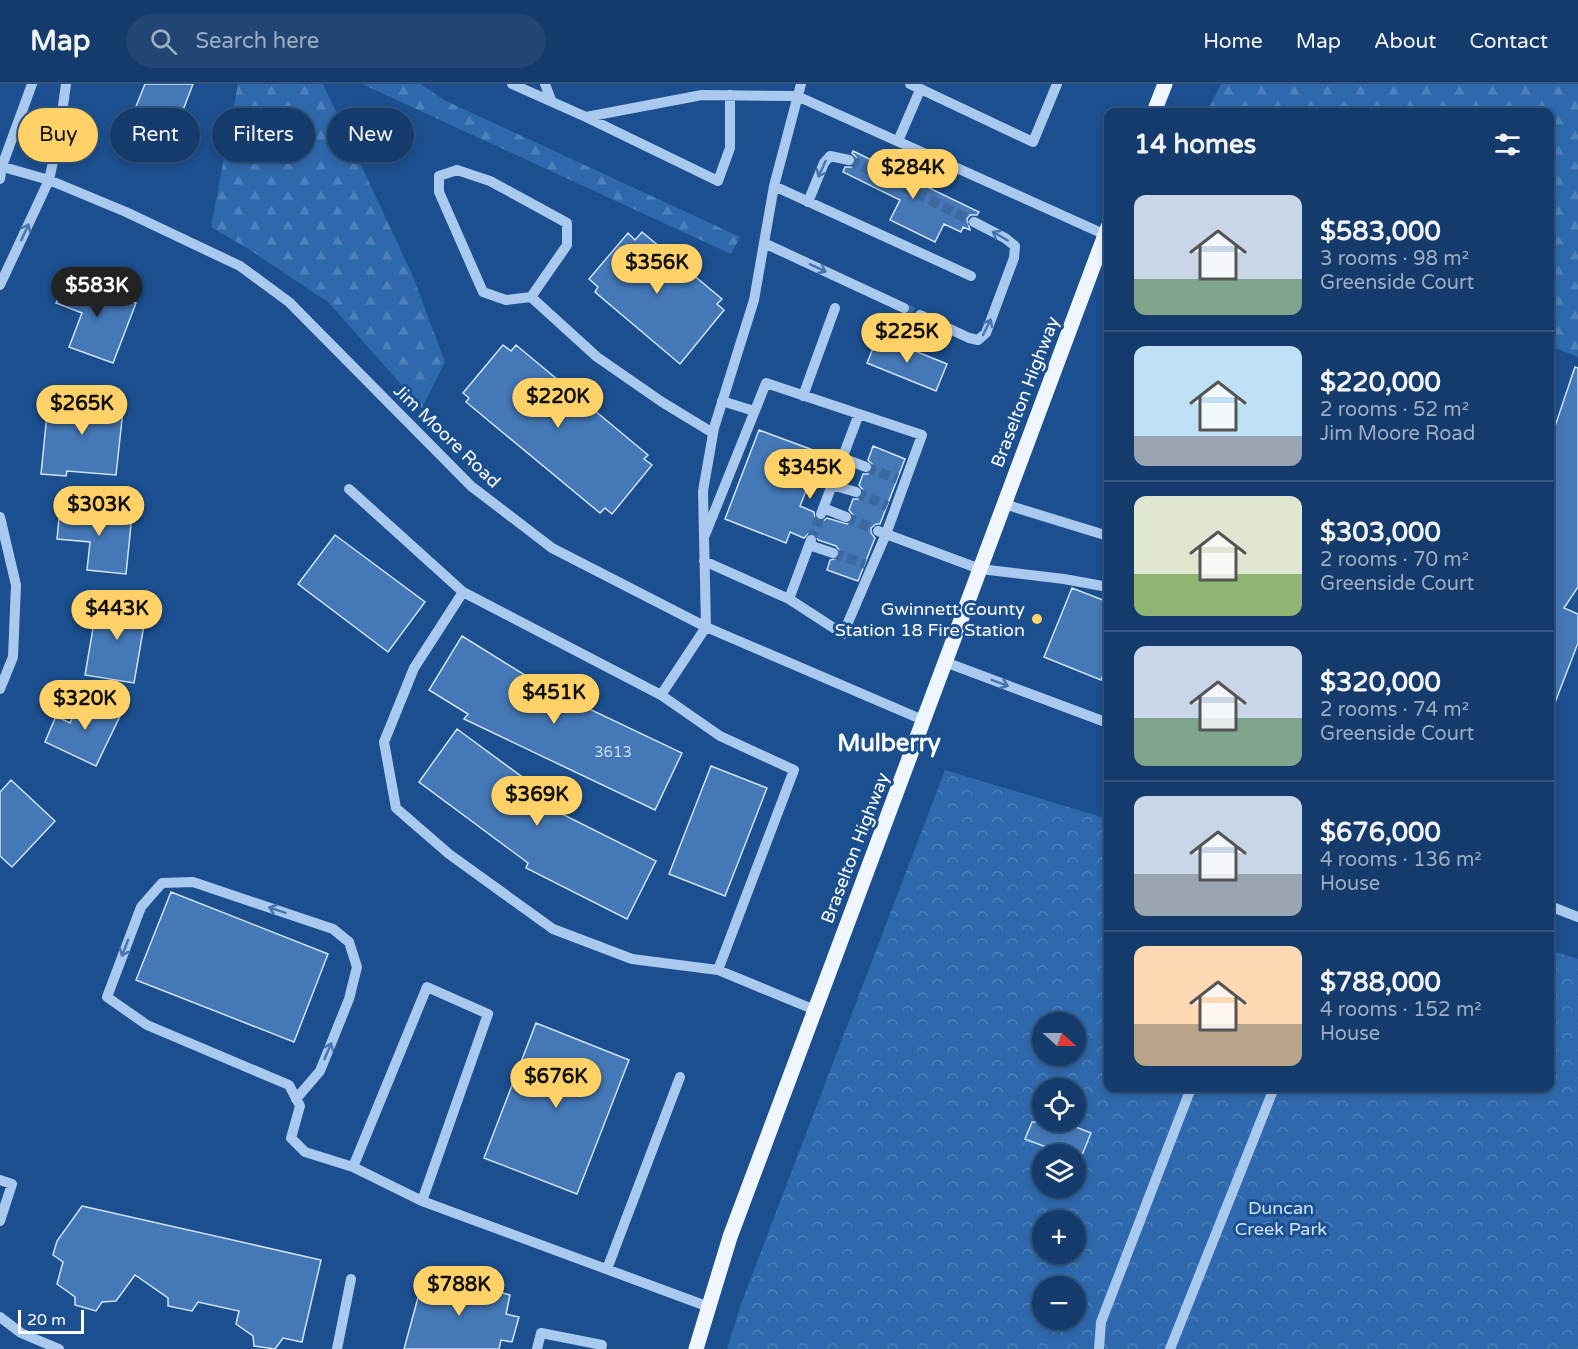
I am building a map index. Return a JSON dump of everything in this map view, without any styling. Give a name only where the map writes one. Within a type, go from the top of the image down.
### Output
[{"type":"main road","points":[[1156,108],[1165,84]]},
{"type":"main road","name":"Braselton Highway","points":[[696,1349],[730,1237],[1104,241]]},
{"type":"street","points":[[0,179],[1,166],[32,84]]},
{"type":"street","points":[[0,285],[50,180],[66,84]]},
{"type":"street","points":[[512,84],[551,100],[718,181],[730,148],[730,95]]},
{"type":"street","points":[[545,84],[551,100]]},
{"type":"street","points":[[661,695],[706,627],[703,490],[713,433],[754,300],[774,186],[801,84]]},
{"type":"street","points":[[910,84],[1033,142],[1057,84]]},
{"type":"street","points":[[586,117],[701,89],[730,95],[797,96],[1104,232]]},
{"type":"street","points":[[898,141],[920,90]]},
{"type":"street","points":[[808,202],[824,163],[830,156],[849,160]]},
{"type":"street","name":"Jim Moore Road","points":[[1,166],[50,180],[126,212],[240,266],[289,303],[471,486],[552,548],[706,627],[924,720]]},
{"type":"street","points":[[531,297],[567,245],[567,223],[490,181],[457,170],[440,176],[439,192],[483,292],[506,300],[531,297],[597,357],[662,402],[713,433]]},
{"type":"street","points":[[774,186],[971,276]]},
{"type":"street","points":[[920,315],[969,338],[978,340],[986,333],[1014,258],[1015,246],[1005,237],[974,222]]},
{"type":"street","points":[[764,243],[904,308]]},
{"type":"street","points":[[804,396],[834,308]]},
{"type":"street","points":[[703,541],[766,383],[922,435],[901,481],[843,634],[789,599],[704,561]]},
{"type":"street","points":[[722,401],[754,411]]},
{"type":"street","points":[[846,517],[822,511],[859,414]]},
{"type":"street","points":[[842,458],[866,467]]},
{"type":"street","points":[[832,485],[856,492]]},
{"type":"street","points":[[349,489],[463,592],[661,695],[720,736],[794,770],[718,970]]},
{"type":"street","points":[[1004,504],[1104,535]]},
{"type":"street","points":[[0,518],[16,585],[13,657],[0,689]]},
{"type":"street","points":[[882,532],[980,569],[1104,586]]},
{"type":"street","points":[[789,599],[810,543],[833,553]]},
{"type":"street","points":[[463,592],[414,668],[384,742],[396,808],[449,854],[553,929],[632,959],[718,970],[815,1010]]},
{"type":"street","points":[[945,662],[1104,722]]},
{"type":"street","points":[[296,1099],[320,1071],[350,999],[357,967],[349,942],[333,929],[193,882],[162,883],[141,907],[107,997],[147,1025],[289,1085],[296,1099],[300,1106],[291,1138],[305,1152],[353,1167],[422,1201],[709,1307]]},
{"type":"street","points":[[1554,908],[1578,917]]},
{"type":"street","points":[[353,1167],[427,987],[488,1014],[422,1201]]},
{"type":"street","points":[[607,1269],[680,1077]]},
{"type":"street","points":[[1099,1349],[1101,1322],[1189,1092]]},
{"type":"street","points":[[1170,1349],[1272,1092]]},
{"type":"street","points":[[0,1180],[12,1184],[0,1221]]},
{"type":"street","points":[[337,1349],[351,1279]]},
{"type":"street","points":[[0,1317],[21,1333],[59,1349]]},
{"type":"street","points":[[537,1349],[541,1333],[602,1345],[601,1349]]},
{"type":"green space","points":[[238,84],[323,84],[334,108],[327,108],[327,162],[360,162],[412,274],[445,362],[422,408],[329,303],[211,227],[223,162],[315,162],[315,108],[233,108]]},
{"type":"green space","points":[[362,84],[421,84],[444,100],[740,237],[731,254]]},
{"type":"green space","points":[[1221,84],[1578,84],[1578,357],[1554,348],[1554,108],[1209,108]]},
{"type":"green space","name":"Duncan Creek Park","points":[[945,770],[1104,818],[1104,1092],[1554,1092],[1554,951],[1578,959],[1578,1349],[727,1349],[741,1304]]},
{"type":"building","points":[[145,84],[193,84],[184,108],[135,108]]},
{"type":"building","points":[[853,151],[979,212],[977,215],[970,215],[967,219],[970,230],[963,227],[961,232],[944,224],[935,242],[890,220],[900,200],[843,172],[845,167],[852,167],[856,162]]},
{"type":"building","points":[[642,232],[722,299],[717,304],[724,310],[680,364],[595,292],[598,287],[589,279],[628,233],[635,240]]},
{"type":"building","points":[[67,276],[136,303],[113,363],[69,347],[82,313],[56,303]]},
{"type":"building","points":[[878,336],[947,364],[936,391],[867,363]]},
{"type":"building","points":[[503,345],[511,351],[516,345],[648,455],[644,459],[652,465],[612,514],[605,508],[600,513],[466,402],[469,398],[463,393]]},
{"type":"building","points":[[1575,367],[1578,368],[1578,587],[1564,608],[1578,614],[1578,643],[1554,705],[1554,429]]},
{"type":"building","points":[[49,394],[124,401],[116,475],[67,471],[66,476],[41,474]]},
{"type":"building","points":[[759,430],[821,453],[800,506],[814,512],[815,518],[819,521],[827,518],[847,524],[853,520],[853,515],[849,510],[853,499],[858,499],[863,495],[863,490],[859,485],[863,474],[868,474],[873,470],[873,465],[868,460],[873,446],[905,459],[880,524],[871,528],[871,533],[875,538],[858,581],[827,570],[830,560],[838,558],[840,551],[836,546],[818,540],[814,533],[809,533],[804,538],[790,532],[786,543],[725,519]]},
{"type":"building","points":[[60,508],[132,515],[126,574],[87,570],[90,542],[57,539]]},
{"type":"building","points":[[335,535],[425,602],[388,652],[298,584]]},
{"type":"building","points":[[1072,588],[1104,600],[1104,672],[1101,680],[1044,657]]},
{"type":"building","points":[[115,596],[148,602],[134,683],[85,675],[96,611],[112,613]]},
{"type":"building","points":[[462,636],[578,708],[579,704],[682,753],[655,810],[464,719],[468,714],[429,690]]},
{"type":"building","points":[[83,696],[121,714],[96,766],[45,742],[56,716],[70,723]]},
{"type":"building","points":[[457,729],[548,796],[542,804],[656,861],[627,919],[526,868],[528,863],[419,782]]},
{"type":"building","points":[[711,766],[767,788],[725,896],[669,874]]},
{"type":"building","points":[[11,780],[55,821],[12,867],[0,856],[0,792]]},
{"type":"building","points":[[171,892],[328,954],[294,1042],[136,980]]},
{"type":"building","points":[[536,1023],[629,1060],[577,1194],[484,1158]]},
{"type":"building","points":[[1032,1122],[1032,1132],[1086,1131],[1091,1133],[1086,1145],[1038,1144],[1025,1139]]},
{"type":"building","points":[[82,1206],[321,1260],[302,1342],[283,1338],[275,1349],[254,1346],[253,1336],[236,1324],[239,1311],[198,1302],[192,1311],[168,1306],[168,1298],[135,1275],[116,1301],[102,1302],[96,1311],[75,1305],[75,1297],[57,1284],[63,1262],[53,1255],[57,1241]]},
{"type":"building","points":[[425,1272],[510,1295],[506,1314],[519,1317],[512,1342],[501,1340],[499,1349],[404,1349]]},
{"type":"tunnel","points":[[849,160],[974,222]]},
{"type":"tunnel","points":[[904,308],[920,315]]},
{"type":"tunnel","points":[[866,467],[897,479]]},
{"type":"tunnel","points":[[856,492],[887,506]]},
{"type":"tunnel","points":[[811,540],[821,514]]},
{"type":"tunnel","points":[[846,517],[878,531]]},
{"type":"tunnel","points":[[833,553],[865,564]]},
{"type":"place","name":"Gwinnett County Station 18 Fire Station","points":[[1037,619]]},
{"type":"district","name":"Mulberry","points":[[889,743]]}]
